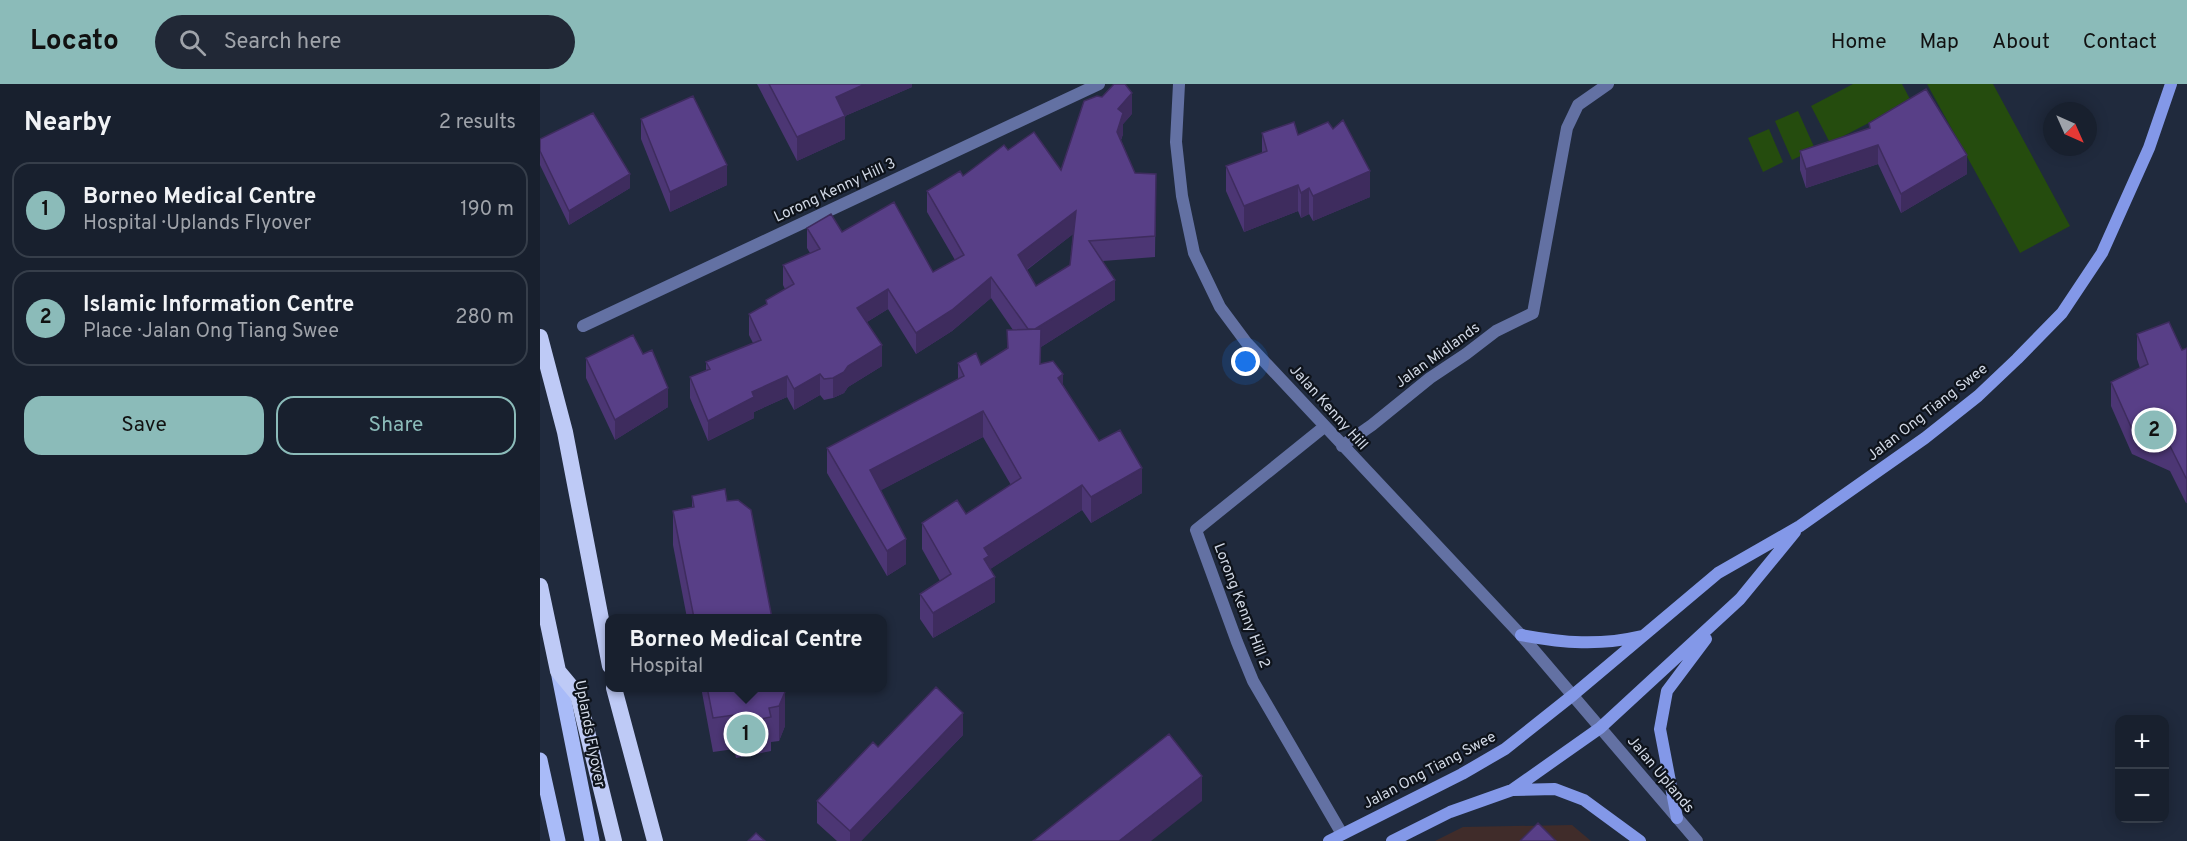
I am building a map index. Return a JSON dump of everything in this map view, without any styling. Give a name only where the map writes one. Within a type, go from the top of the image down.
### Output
[{"type":"highway","points":[[540,337],[565,432],[605,645]]},
{"type":"highway","points":[[540,586],[558,671]]},
{"type":"highway","name":"Uplands Flyover","points":[[558,671],[578,695],[614,841]]},
{"type":"highway","points":[[615,692],[655,841]]},
{"type":"main road","name":"Jalan Ong Tiang Swee","points":[[1329,841],[1488,760],[1505,749],[1718,573],[1800,526],[1925,438],[1978,396],[2062,313],[2102,253],[2149,148],[2171,84]]},
{"type":"main road","name":"Jalan Ong Tiang Swee","points":[[1392,841],[1450,812],[1512,790],[1600,728],[1740,599],[1800,526]]},
{"type":"main road","points":[[1677,818],[1660,729],[1667,691],[1690,659],[1740,599]]},
{"type":"main road","points":[[1521,635],[1587,644],[1618,641],[1644,635]]},
{"type":"main road","name":"Uplands Flyover","points":[[558,671],[591,841]]},
{"type":"main road","points":[[540,760],[558,841]]},
{"type":"main road","points":[[1512,790],[1555,789],[1584,800],[1640,841]]},
{"type":"street","name":"Lorong Kenny Hill 3","points":[[584,326],[1099,84]]},
{"type":"street","name":"Jalan Kenny Hill","points":[[1179,84],[1176,142],[1182,196],[1194,253],[1220,307],[1246,342],[1521,635],[1573,695]]},
{"type":"street","name":"Jalan Midlands","points":[[1342,446],[1430,378],[1496,331],[1533,313],[1567,128],[1578,105],[1608,84]]},
{"type":"street","name":"Lorong Kenny Hill 2","points":[[1324,427],[1196,530],[1236,642],[1253,681],[1342,834]]},
{"type":"street","name":"Jalan Uplands","points":[[1573,695],[1696,841]]},
{"type":"shaded area","points":[[1572,825],[1591,841],[1435,841],[1463,827]]},
{"type":"green space","points":[[1853,84],[1902,84],[1911,101],[1830,143],[1811,106]]},
{"type":"green space","points":[[1927,84],[1993,84],[2070,226],[2020,253]]},
{"type":"green space","points":[[1798,111],[1815,149],[1792,160],[1775,121]]},
{"type":"green space","points":[[1769,129],[1783,162],[1763,172],[1748,138]]},
{"type":"building","points":[[769,84],[865,84],[836,97],[845,116],[797,137]]},
{"type":"building","points":[[1114,84],[1125,84],[1132,93],[1118,109],[1123,113],[1117,132],[1135,173],[1156,174],[1155,236],[1089,241],[1115,280],[1035,329],[1028,329],[991,277],[952,310],[916,333],[888,289],[857,308],[882,345],[833,378],[824,379],[820,374],[794,389],[787,376],[752,392],[754,397],[708,421],[690,377],[710,369],[706,362],[761,340],[749,314],[767,304],[766,300],[794,284],[783,265],[820,249],[807,228],[831,214],[842,232],[894,202],[933,272],[964,255],[927,191],[960,171],[963,176],[1004,145],[1008,150],[1034,132],[1061,170],[1084,101],[1097,96],[1102,97]],"holes":[[[1076,211],[1070,265],[1036,286],[1018,255]]]},
{"type":"building","points":[[1926,89],[1967,155],[1901,194],[1878,145],[1806,169],[1800,151],[1870,128],[1869,123]]},
{"type":"building","points":[[693,96],[727,165],[670,192],[641,119]]},
{"type":"building","points":[[593,113],[630,174],[569,211],[540,151],[540,139]]},
{"type":"building","points":[[1343,120],[1370,171],[1313,196],[1309,188],[1301,193],[1298,185],[1244,206],[1226,166],[1267,151],[1262,133],[1294,122],[1298,135],[1328,122],[1333,129]]},
{"type":"building","points":[[2169,322],[2182,350],[2187,348],[2187,478],[2170,446],[2132,429],[2111,382],[2148,364],[2137,334]]},
{"type":"building","points":[[1041,329],[1040,364],[1053,361],[1063,374],[1058,378],[1099,441],[1120,430],[1142,468],[1091,497],[1082,485],[984,548],[989,556],[984,559],[995,577],[933,613],[920,594],[951,574],[922,523],[957,500],[966,514],[1021,478],[983,411],[870,470],[906,539],[887,551],[827,448],[964,376],[958,363],[976,353],[981,365],[1008,348],[1007,330]]},
{"type":"building","points":[[633,335],[643,354],[652,350],[668,388],[615,420],[586,358]]},
{"type":"building","points":[[725,489],[727,501],[738,500],[751,510],[771,614],[693,614],[673,511],[694,507],[692,496]]},
{"type":"building","points":[[936,687],[963,713],[850,831],[817,801],[873,742],[878,747]]},
{"type":"building","points":[[708,692],[785,692],[779,706],[769,708],[771,717],[736,724],[734,715],[713,718]]},
{"type":"building","points":[[1169,734],[1202,776],[1119,841],[1033,841]]},
{"type":"building","points":[[1538,823],[1556,841],[1520,841]]},
{"type":"building","points":[[756,833],[765,841],[748,841]]},
{"type":"place","name":"Islamic Information Centre","points":[[2154,430]]},
{"type":"place","name":"Borneo Medical Centre","points":[[746,734]]}]
